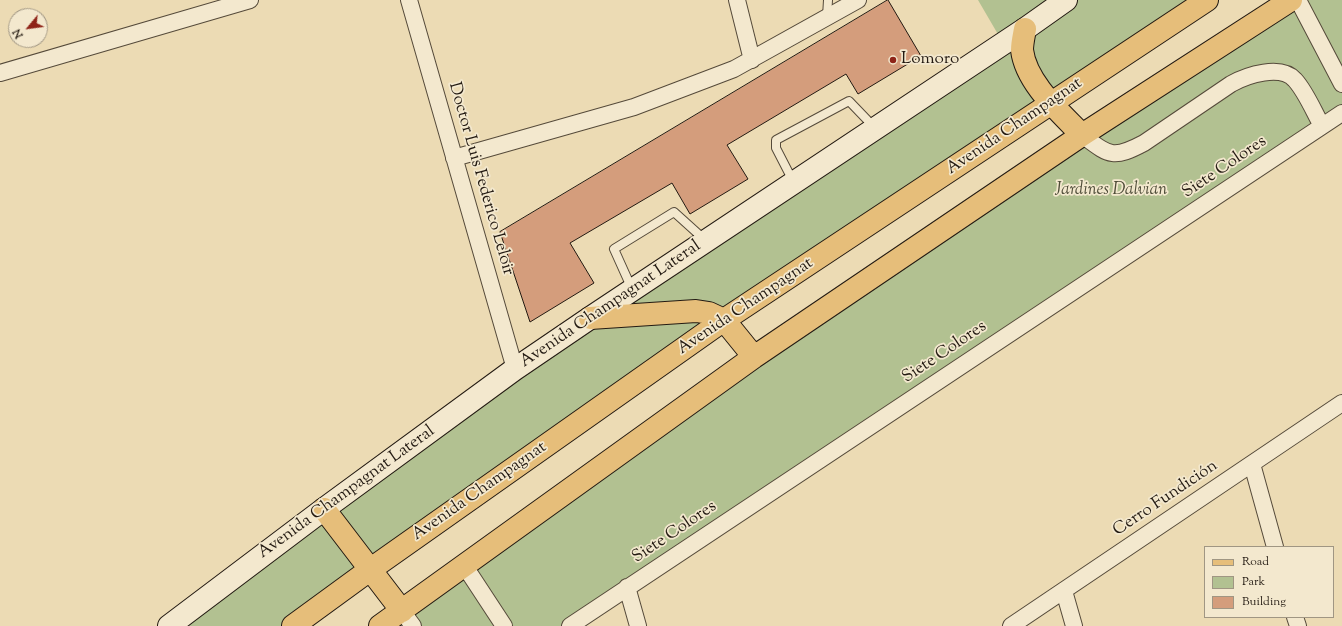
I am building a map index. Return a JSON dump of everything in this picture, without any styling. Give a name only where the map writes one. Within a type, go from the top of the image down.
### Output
[{"type":"main road","name":"Avenida Champagnat","points":[[293,626],[371,569],[724,320],[1207,0]]},
{"type":"main road","points":[[380,626],[407,618],[464,565],[754,357],[1082,134],[1291,0]]},
{"type":"main road","points":[[1025,29],[1022,50],[1026,67],[1052,103],[1082,134]]},
{"type":"main road","points":[[590,318],[696,311],[709,313],[724,320],[754,357]]},
{"type":"main road","points":[[324,509],[407,618]]},
{"type":"street","points":[[0,73],[250,0]]},
{"type":"street","name":"Doctor Luis Federico Leloir","points":[[409,0],[515,369]]},
{"type":"street","points":[[737,0],[752,60]]},
{"type":"street","points":[[454,158],[634,107],[734,69],[858,0]]},
{"type":"street","name":"Avenida Champagnat Lateral","points":[[169,626],[324,509],[515,369],[874,128],[1025,29],[1066,0]]},
{"type":"street","points":[[1298,0],[1342,84]]},
{"type":"street","points":[[1082,134],[1104,151],[1116,154],[1132,150],[1231,84],[1244,77],[1259,73],[1275,72],[1288,74],[1295,80],[1322,126]]},
{"type":"street","name":"Siete Colores","points":[[570,626],[1342,113]]},
{"type":"street","name":"Cerro Fundición","points":[[1011,626],[1342,403]]},
{"type":"street","points":[[1252,464],[1275,546]]},
{"type":"street","points":[[464,565],[504,626]]},
{"type":"street","points":[[627,587],[638,626]]},
{"type":"street","points":[[1064,591],[1074,626]]},
{"type":"lane","points":[[827,18],[828,0]]},
{"type":"lane","points":[[794,182],[776,148],[776,140],[849,101],[874,128]]},
{"type":"lane","points":[[632,290],[614,249],[674,212],[706,241]]},
{"type":"green space","points":[[978,0],[1186,0],[813,250],[454,500],[282,626],[181,626],[587,327],[1006,48]]},
{"type":"green space","name":"Jardines Dalvian","points":[[1291,0],[1342,0],[1342,113],[570,626],[380,626]]},
{"type":"building","points":[[888,0],[921,56],[858,94],[846,74],[727,145],[748,179],[690,214],[672,183],[570,243],[594,283],[530,322],[500,232]]},
{"type":"place","name":"Lomoro","points":[[893,60]]}]
